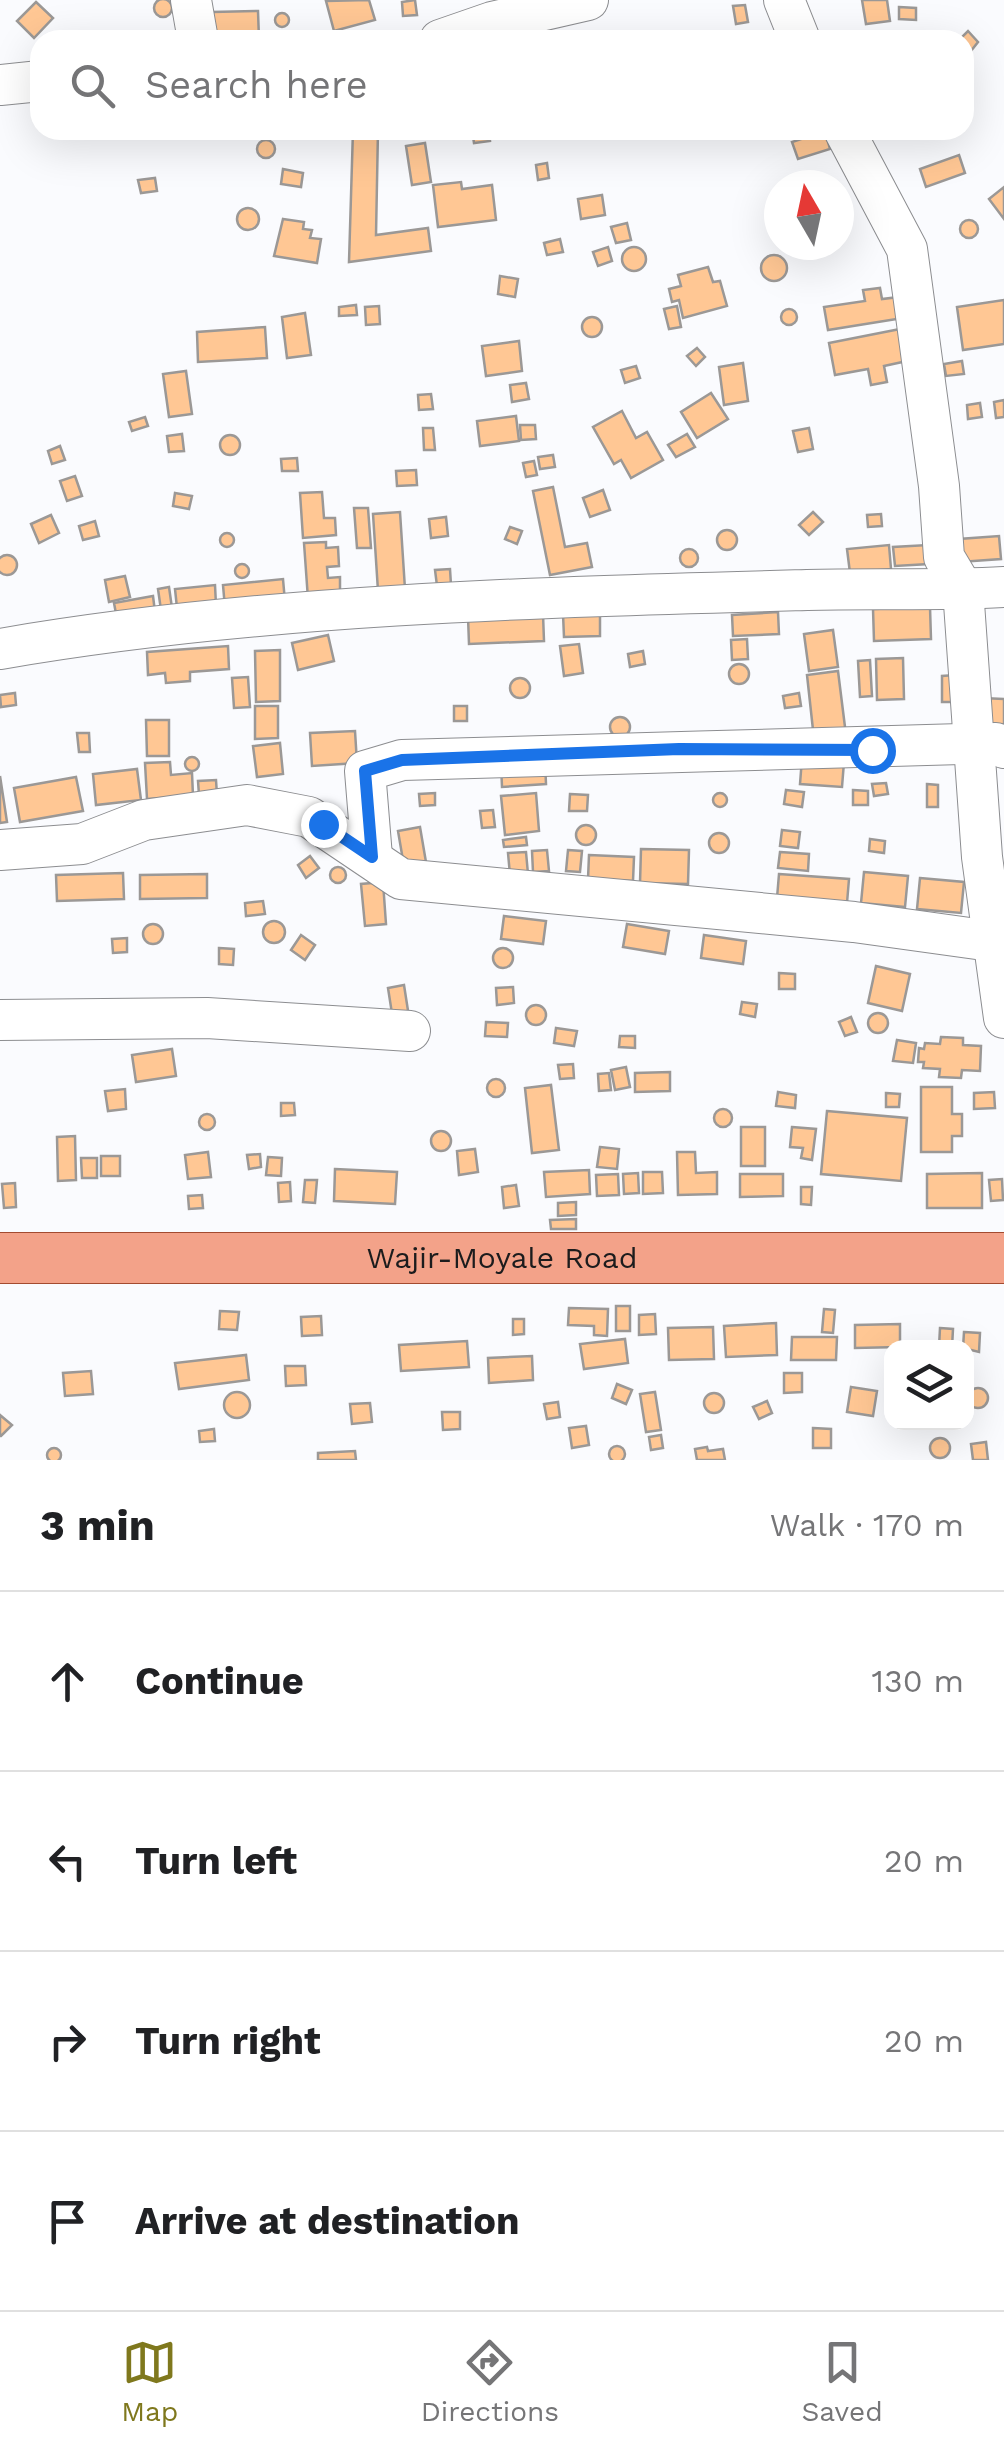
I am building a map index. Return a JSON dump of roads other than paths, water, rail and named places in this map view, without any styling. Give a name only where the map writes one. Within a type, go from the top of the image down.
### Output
[{"type":"main road","name":"Wajir-Moyale Road","points":[[0,1258],[1004,1258]]},
{"type":"street","points":[[191,0],[196,30]]},
{"type":"street","points":[[469,30],[588,0]]},
{"type":"street","points":[[784,0],[796,30]]},
{"type":"street","points":[[0,86],[30,82]]},
{"type":"street","points":[[849,140],[906,250],[939,486],[944,557],[962,590],[987,746],[992,941],[1004,1018]]},
{"type":"street","points":[[0,649],[87,634],[336,612],[642,595],[1004,587]]},
{"type":"street","points":[[372,857],[365,771],[402,760],[987,746]]},
{"type":"street","points":[[0,850],[82,844],[144,820],[247,805],[309,817],[401,879],[854,922],[992,941]]},
{"type":"street","points":[[0,1020],[208,1018],[410,1030]]}]
